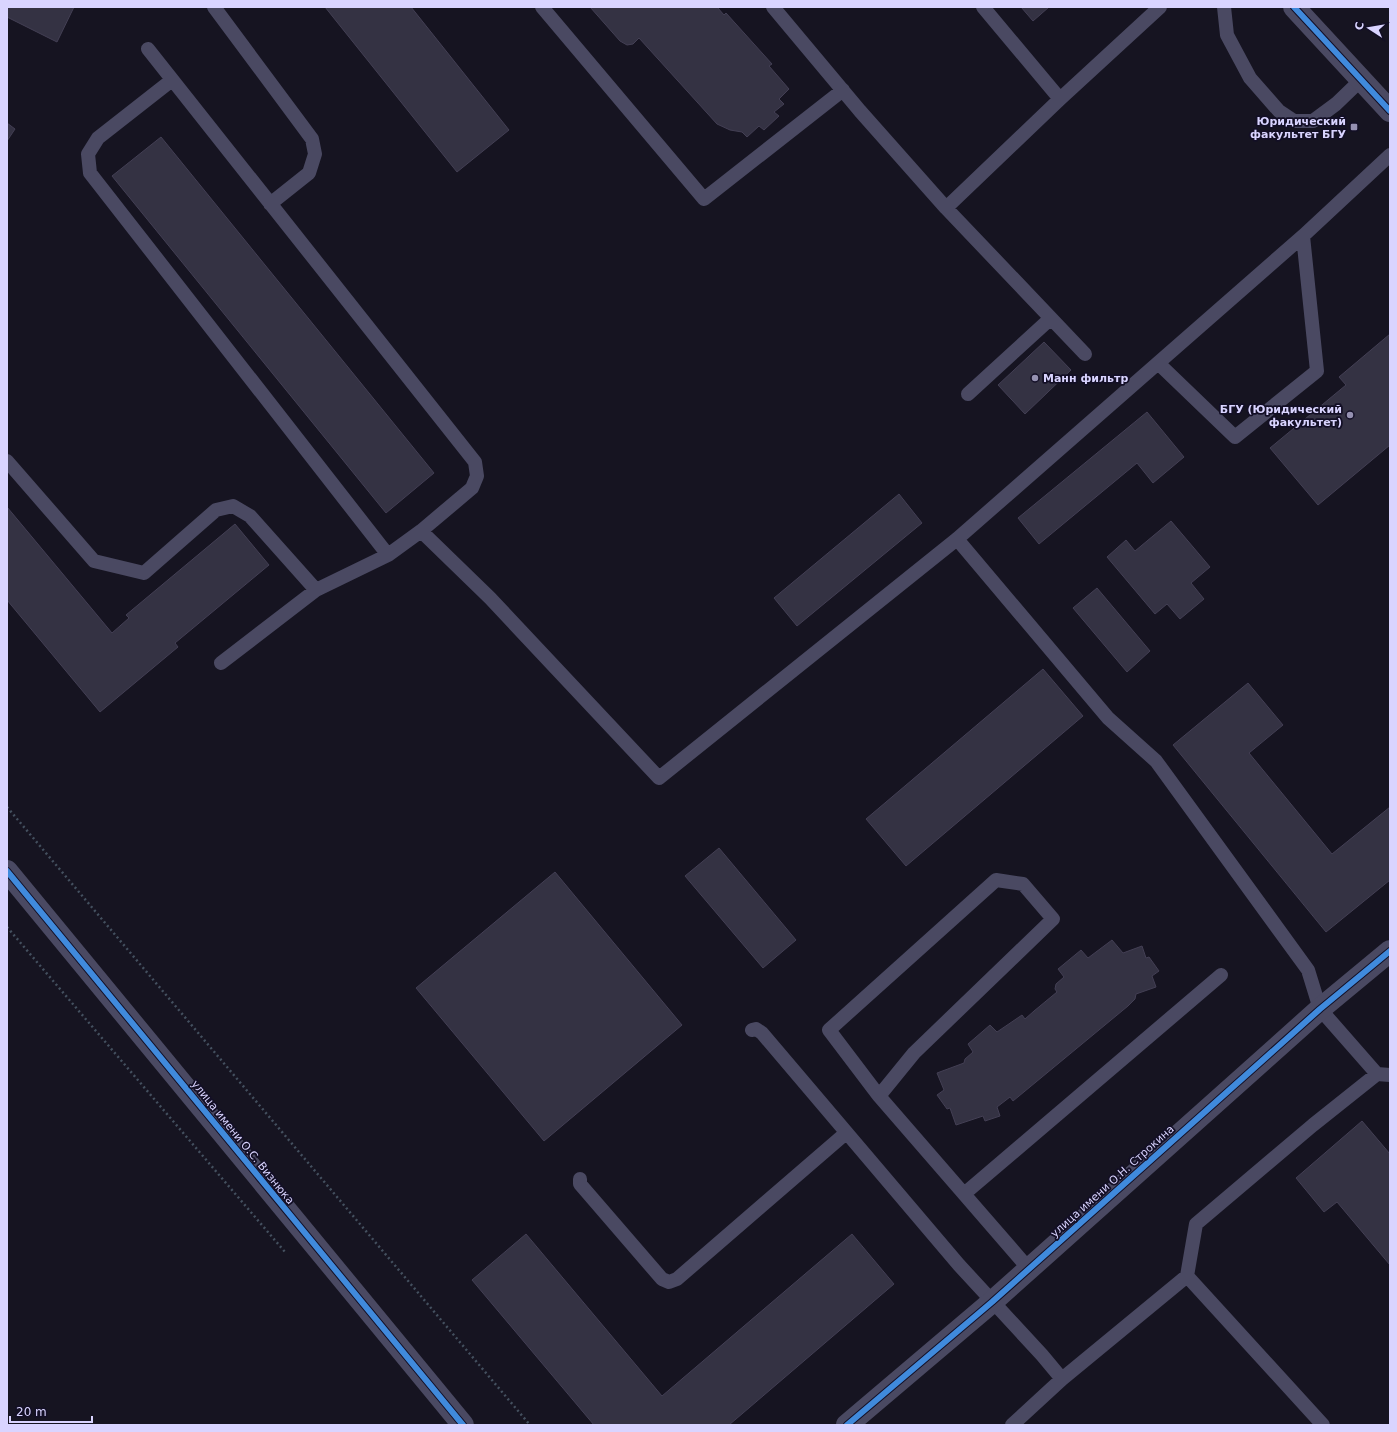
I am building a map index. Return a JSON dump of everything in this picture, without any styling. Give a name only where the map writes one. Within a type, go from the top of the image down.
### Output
[{"type":"street","points":[[1294,7],[1390,111]]},
{"type":"street","name":"улица имени О.С. Визнюка","points":[[7,871],[463,1425]]},
{"type":"street","name":"улица имени О.Н. Строкина","points":[[847,1425],[992,1302],[1320,1009],[1390,951]]},
{"type":"lane","points":[[214,7],[312,139],[315,154],[309,173],[270,204]]},
{"type":"lane","points":[[542,7],[704,199],[843,90]]},
{"type":"lane","points":[[773,7],[946,208],[1084,354]]},
{"type":"lane","points":[[983,7],[1060,100]]},
{"type":"lane","points":[[946,208],[1160,7]]},
{"type":"lane","points":[[1224,7],[1227,35],[1250,78],[1279,111],[1294,121],[1313,121],[1336,104],[1362,79]]},
{"type":"lane","points":[[148,49],[475,462],[477,476],[472,488],[421,532],[388,554],[316,590],[221,663]]},
{"type":"lane","points":[[172,80],[98,138],[88,154],[90,173],[388,554]]},
{"type":"lane","points":[[421,532],[490,598],[659,778],[957,540],[1303,236],[1390,155]]},
{"type":"lane","points":[[1158,363],[1235,437],[1317,371],[1303,236]]},
{"type":"lane","points":[[968,394],[1050,319]]},
{"type":"lane","points":[[7,461],[94,561],[144,573],[216,510],[233,506],[250,516],[316,590]]},
{"type":"lane","points":[[957,540],[1108,718],[1156,761],[1308,970],[1320,1009],[1384,1074],[1313,1125],[1196,1224],[1187,1276],[1062,1379],[1012,1425]]},
{"type":"lane","points":[[879,1096],[914,1053],[1053,919],[1022,884],[996,880],[829,1030],[879,1096],[1029,1269]]},
{"type":"lane","points":[[964,1194],[1221,975]]},
{"type":"lane","points":[[752,1030],[756,1029],[762,1033],[959,1265],[1042,1355],[1062,1379]]},
{"type":"lane","points":[[580,1179],[580,1184],[652,1268],[662,1279],[669,1282],[677,1279],[846,1133]]},
{"type":"lane","points":[[1187,1276],[1323,1425]]},
{"type":"path","points":[[7,807],[530,1425]]},
{"type":"path","points":[[7,927],[288,1255]]},
{"type":"building","points":[[7,7],[74,7],[57,42],[7,17]]},
{"type":"building","points":[[325,7],[411,7],[509,130],[457,172]]},
{"type":"building","points":[[590,7],[717,7],[724,15],[726,13],[772,64],[769,66],[789,89],[779,99],[784,104],[774,112],[779,116],[764,130],[759,126],[747,137],[742,132],[730,130],[717,124],[639,38],[633,44],[627,45],[620,41]]},
{"type":"building","points":[[1021,7],[1049,7],[1033,21]]},
{"type":"building","points":[[7,123],[15,129],[7,141]]},
{"type":"building","points":[[161,137],[434,473],[386,513],[112,176]]},
{"type":"building","name":"БГУ (Юридический факультет)","points":[[1390,334],[1390,445],[1318,505],[1270,448],[1346,385],[1339,377]]},
{"type":"building","name":"Манн фильтр","points":[[1044,342],[1071,370],[1025,414],[998,385]]},
{"type":"building","points":[[1147,412],[1184,457],[1153,483],[1137,463],[1039,544],[1018,518]]},
{"type":"building","points":[[899,494],[922,523],[797,626],[774,598]]},
{"type":"building","points":[[7,507],[112,633],[129,618],[126,615],[235,524],[269,565],[175,643],[178,647],[100,712],[7,600]]},
{"type":"building","points":[[1171,521],[1210,567],[1191,583],[1204,599],[1180,619],[1167,604],[1155,614],[1107,557],[1126,540],[1135,551]]},
{"type":"building","points":[[1097,588],[1150,651],[1127,672],[1073,608]]},
{"type":"building","points":[[1043,669],[1083,716],[906,866],[866,819]]},
{"type":"building","points":[[1248,683],[1283,725],[1249,753],[1332,854],[1390,807],[1390,880],[1326,932],[1173,745]]},
{"type":"building","points":[[719,848],[796,940],[763,968],[685,876]]},
{"type":"building","points":[[555,872],[682,1025],[544,1141],[416,988]]},
{"type":"building","points":[[1112,940],[1123,953],[1142,946],[1146,958],[1149,957],[1159,971],[1152,976],[1156,987],[1136,994],[1135,999],[1128,1006],[1013,1101],[1010,1097],[997,1107],[1000,1116],[985,1121],[983,1116],[956,1125],[950,1108],[947,1109],[937,1095],[944,1090],[937,1073],[964,1063],[965,1059],[973,1052],[968,1044],[990,1025],[997,1032],[1022,1015],[1025,1019],[1057,992],[1055,989],[1056,984],[1064,977],[1058,969],[1081,950],[1088,958]]},
{"type":"building","points":[[1362,1121],[1390,1154],[1390,1265],[1337,1202],[1324,1212],[1296,1178]]},
{"type":"building","points":[[526,1234],[662,1396],[852,1234],[894,1284],[729,1425],[594,1425],[472,1280]]},
{"type":"cycle path","points":[[1294,7],[1390,111]]},
{"type":"cycle path","points":[[7,871],[463,1425]]},
{"type":"cycle path","points":[[847,1425],[992,1302],[1320,1009],[1390,951]]},
{"type":"place","name":"Юридический факультет БГУ","points":[[1354,127]]},
{"type":"place","name":"Манн фильтр","points":[[1035,378]]},
{"type":"place","name":"БГУ (Юридический факультет)","points":[[1350,415]]}]
